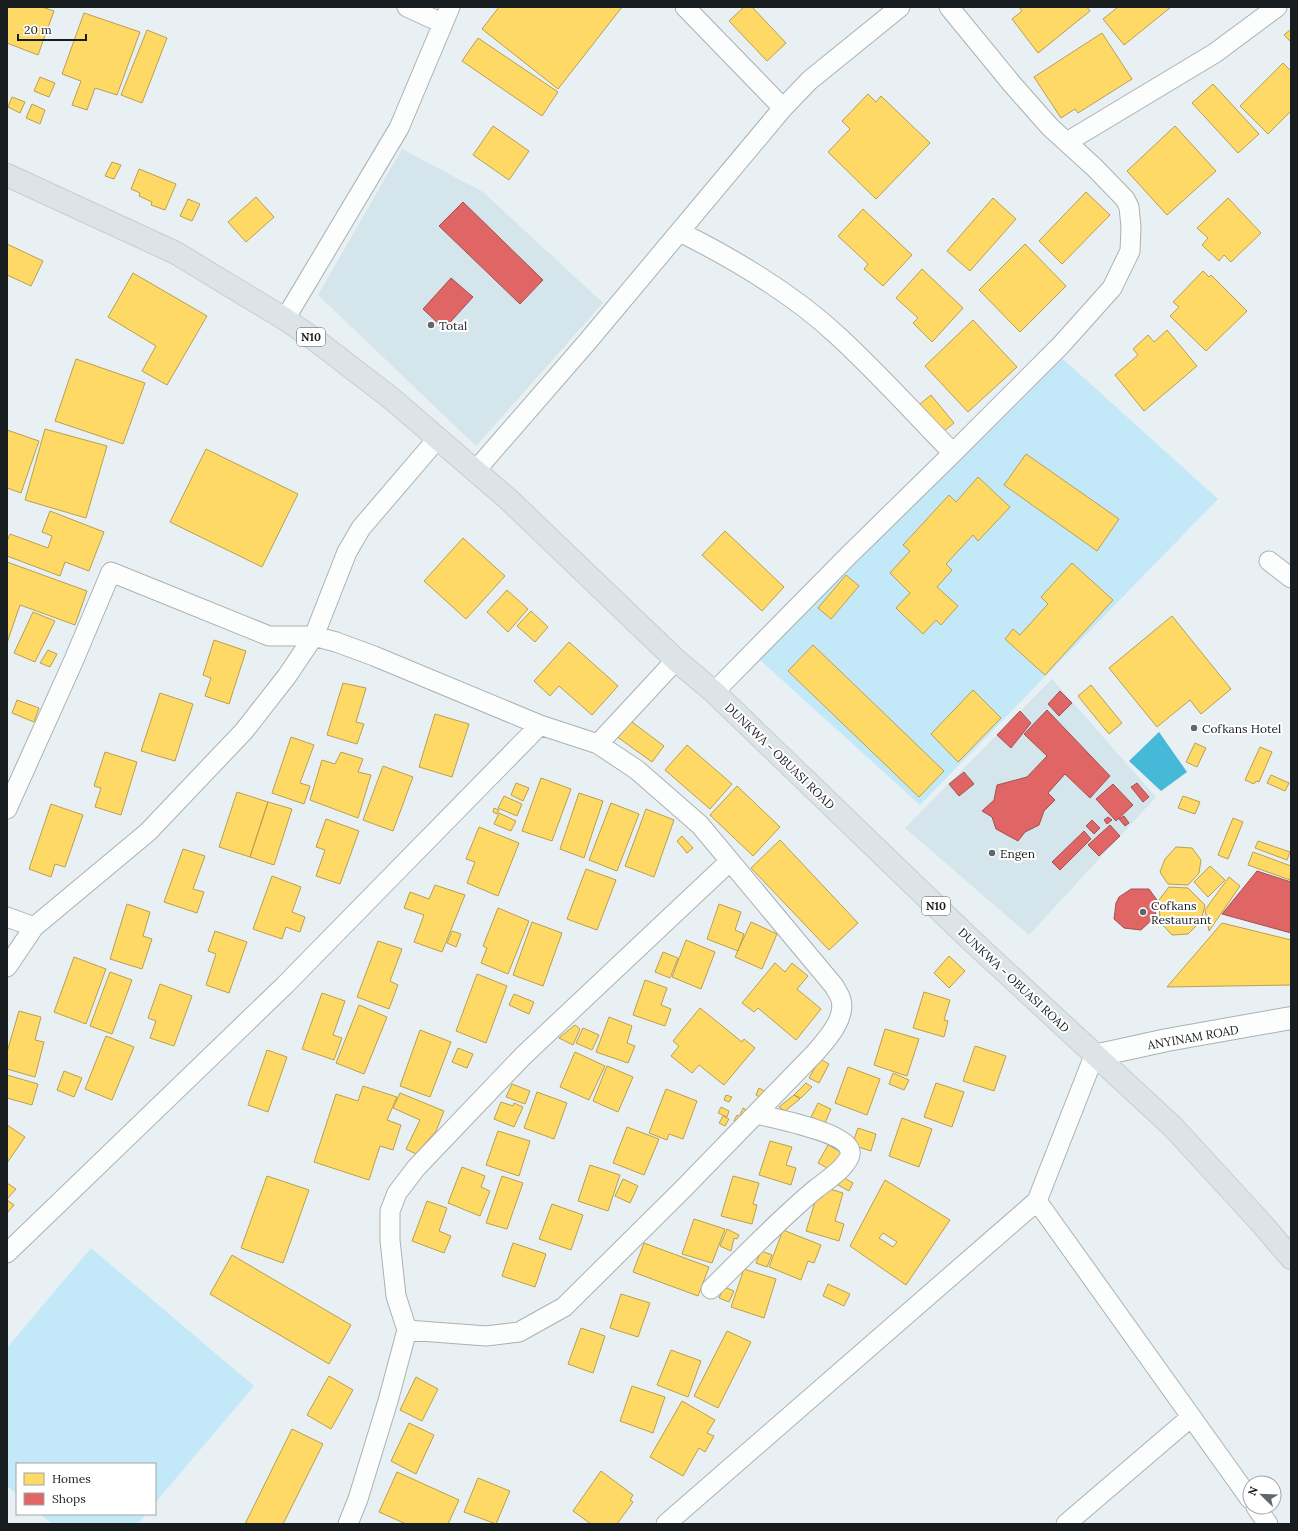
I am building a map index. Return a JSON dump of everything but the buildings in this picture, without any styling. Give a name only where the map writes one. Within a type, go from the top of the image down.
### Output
[{"type":"main road","name":"N10","points":[[7,175],[176,253],[285,319],[392,399],[476,470]]},
{"type":"main road","name":"DUNKWA - OBUASI ROAD","points":[[476,470],[676,660],[714,692],[788,765],[1094,1056],[1173,1127],[1263,1225],[1291,1258]]},
{"type":"street","points":[[285,319],[399,128],[446,15],[407,7]]},
{"type":"street","points":[[685,7],[784,108]]},
{"type":"street","points":[[476,470],[588,341],[784,108],[810,80],[900,7]]},
{"type":"street","points":[[714,692],[1083,322],[1112,288],[1130,251],[1130,216],[1125,199],[1050,127],[1012,84],[949,7]]},
{"type":"street","points":[[1067,142],[1215,53],[1259,22],[1277,7]]},
{"type":"street","points":[[680,232],[761,276],[809,312],[838,336],[953,453]]},
{"type":"street","points":[[7,967],[34,927],[148,832],[244,731],[287,676],[314,636],[353,539],[438,438]]},
{"type":"street","points":[[1268,561],[1291,578]]},
{"type":"street","points":[[7,809],[73,662],[111,572],[269,636],[314,636],[374,656],[540,725],[598,744],[637,770],[700,825],[729,862],[834,986],[841,999],[842,1009],[838,1021],[829,1036],[815,1053],[684,1188],[564,1307],[519,1332],[486,1336],[407,1330]]},
{"type":"street","points":[[598,744],[676,660]]},
{"type":"street","points":[[7,1253],[284,986],[540,725]]},
{"type":"street","points":[[348,1524],[358,1499],[386,1408],[407,1330],[396,1296],[390,1240],[390,1211],[398,1193],[416,1168],[523,1056],[729,862]]},
{"type":"street","points":[[7,917],[34,927]]},
{"type":"street","name":"ANYINAM ROAD","points":[[1094,1056],[1166,1040],[1291,1018]]},
{"type":"street","points":[[666,1524],[1037,1201],[1094,1056]]},
{"type":"street","points":[[711,1289],[815,1189],[846,1164],[850,1157],[850,1151],[847,1144],[834,1135],[757,1114]]},
{"type":"street","points":[[1037,1201],[1242,1488]]},
{"type":"street","points":[[1066,1524],[1191,1417]]},
{"type":"street","points":[[1262,1515],[1268,1524]]},
{"type":"shaded area","points":[[402,149],[483,192],[603,303],[476,446],[318,295]]},
{"type":"shaded area","points":[[1054,351],[1218,499],[920,805],[759,659]]},
{"type":"shaded area","points":[[1052,679],[1156,797],[1029,935],[905,828]]},
{"type":"shaded area","points":[[91,1248],[254,1386],[156,1502],[156,1463],[16,1463],[16,1493],[7,1486],[7,1348]]},
{"type":"shaded area","points":[[41,1515],[145,1515],[138,1524],[52,1524]]},
{"type":"water","points":[[1159,732],[1187,772],[1161,791],[1129,761]]},
{"type":"place","name":"Total","points":[[431,325]]},
{"type":"place","name":"Cofkans Hotel","points":[[1194,728]]},
{"type":"place","name":"Engen","points":[[992,853]]},
{"type":"place","name":"Cofkans Restaurant","points":[[1143,912]]}]
